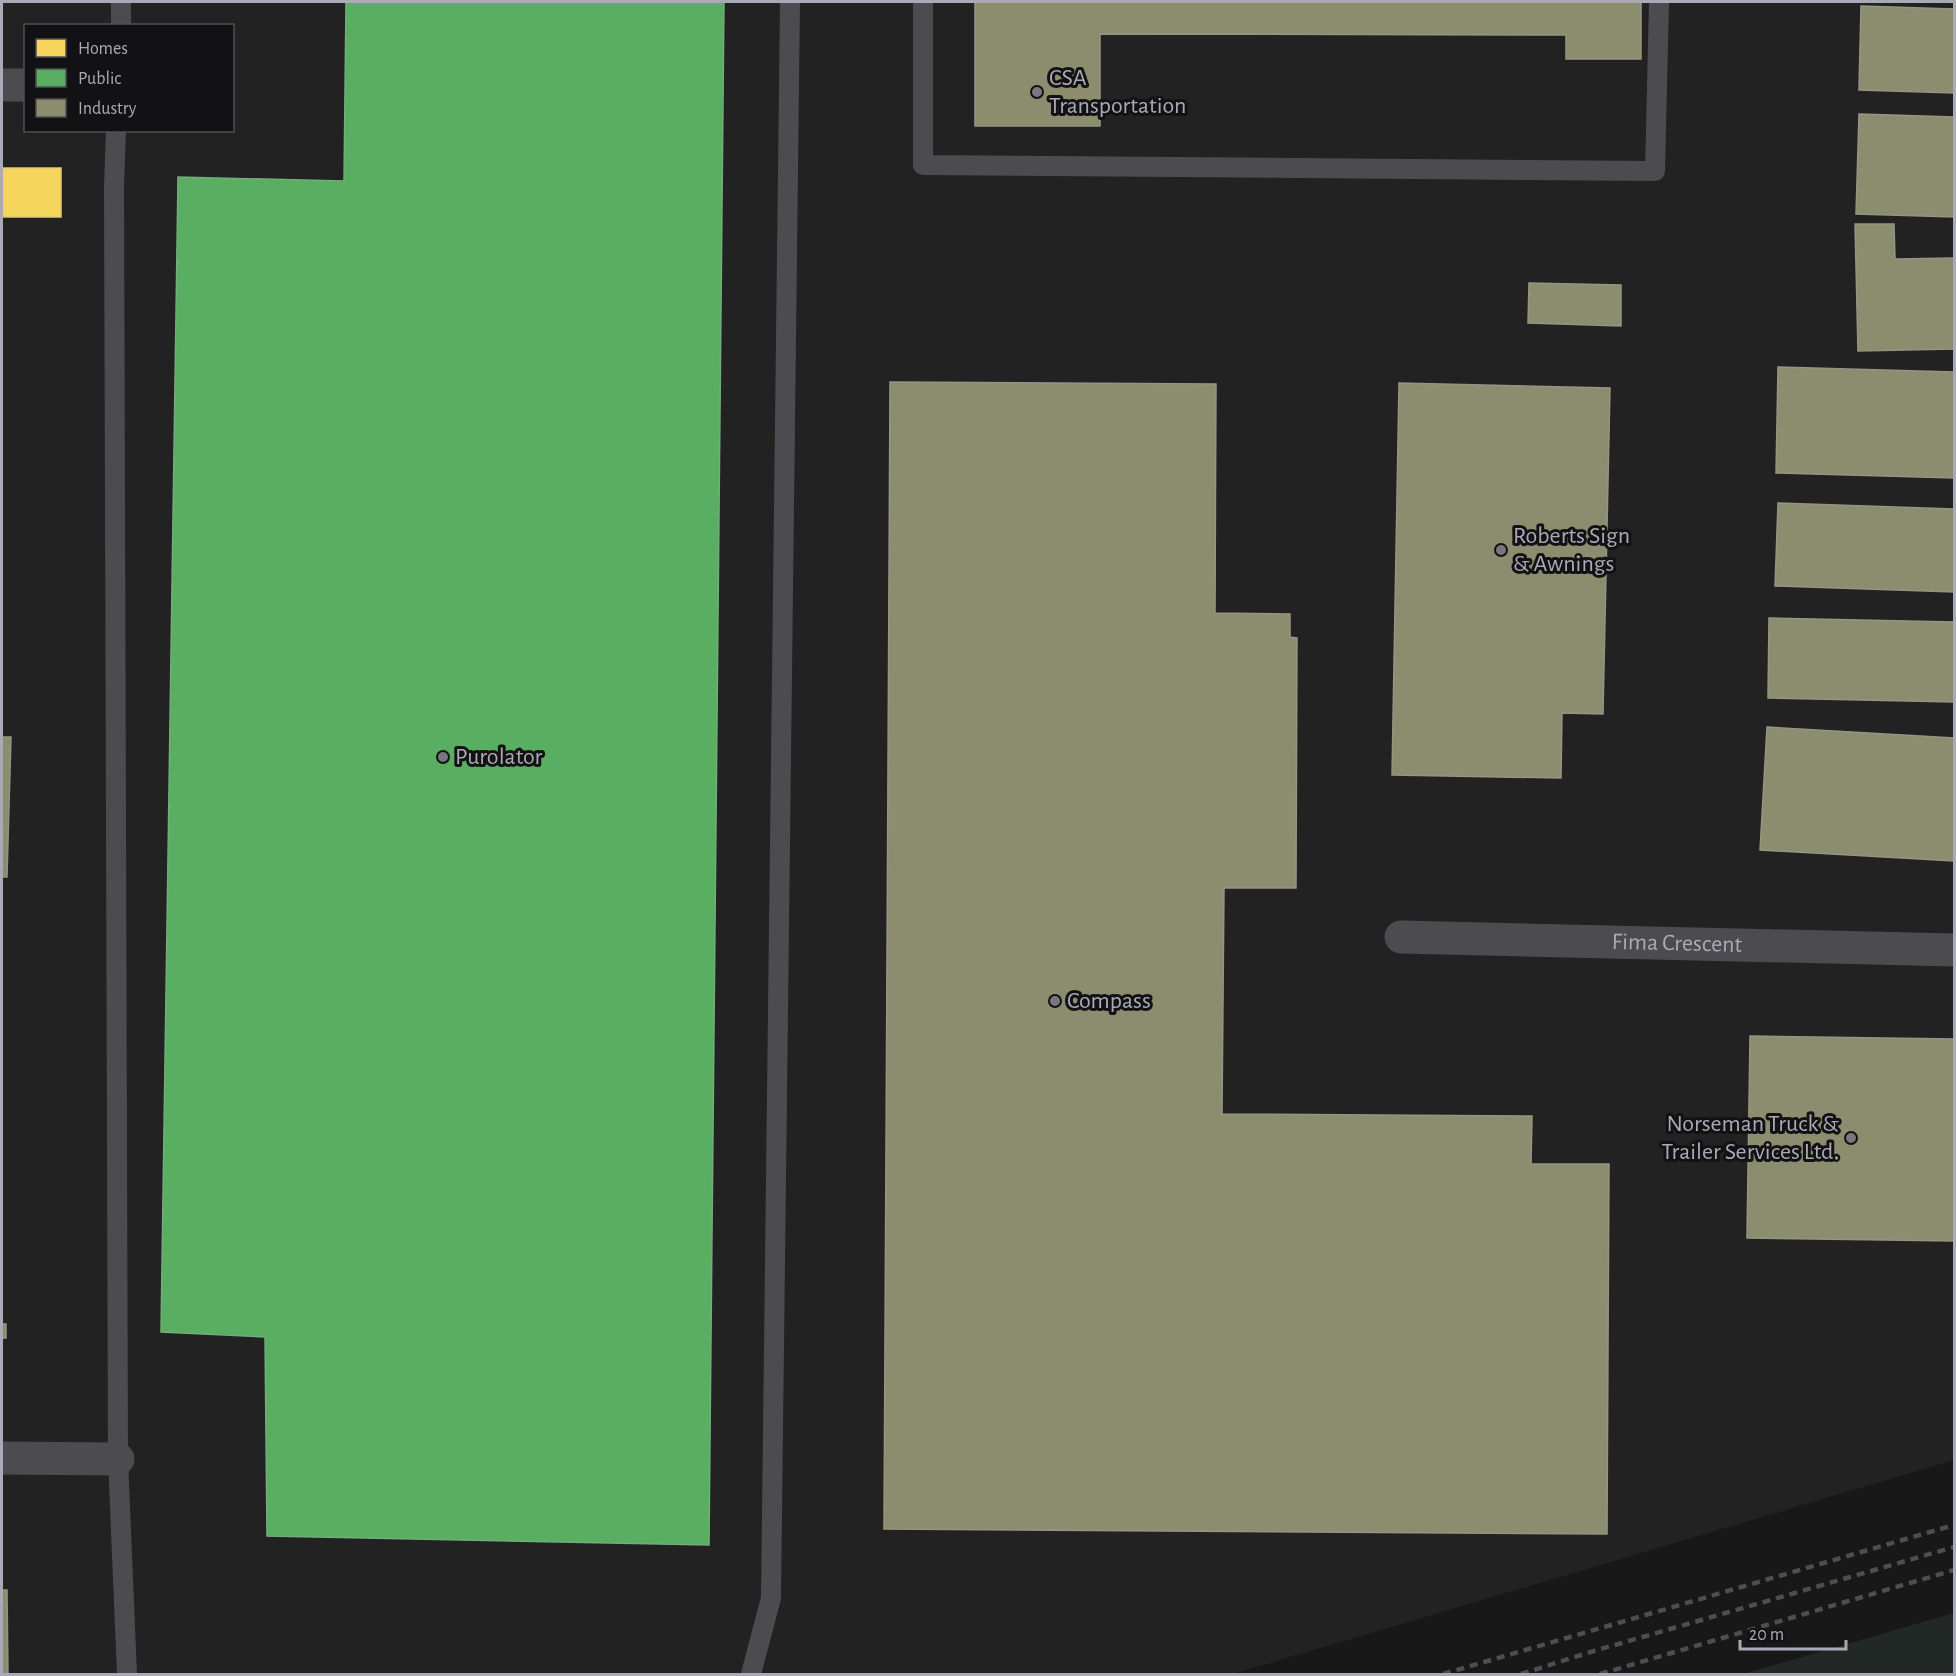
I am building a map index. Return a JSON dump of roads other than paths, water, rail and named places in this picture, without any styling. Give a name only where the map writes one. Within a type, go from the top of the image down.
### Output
[{"type":"street","points":[[2,85],[24,85]]},
{"type":"street","name":"Fima Crescent","points":[[1401,937],[1954,950]]},
{"type":"street","points":[[2,1458],[118,1459]]},
{"type":"lane","points":[[120,24],[122,2]]},
{"type":"lane","points":[[751,1674],[771,1598],[790,2]]},
{"type":"lane","points":[[923,2],[923,165],[1655,171],[1659,2]]},
{"type":"lane","points":[[116,132],[114,187],[118,1459],[127,1674]]},
{"type":"railway","points":[[1443,1674],[1954,1525]]},
{"type":"railway","points":[[1521,1674],[1954,1547]]},
{"type":"railway","points":[[1600,1674],[1954,1570]]},
{"type":"place","name":"CSA Transportation","points":[[1037,92]]},
{"type":"place","name":"Roberts Sign & Awnings","points":[[1501,550]]},
{"type":"place","name":"Purolator","points":[[443,757]]},
{"type":"place","name":"Compass","points":[[1055,1001]]},
{"type":"place","name":"Norseman Truck & Trailer Services Ltd.","points":[[1851,1138]]}]
